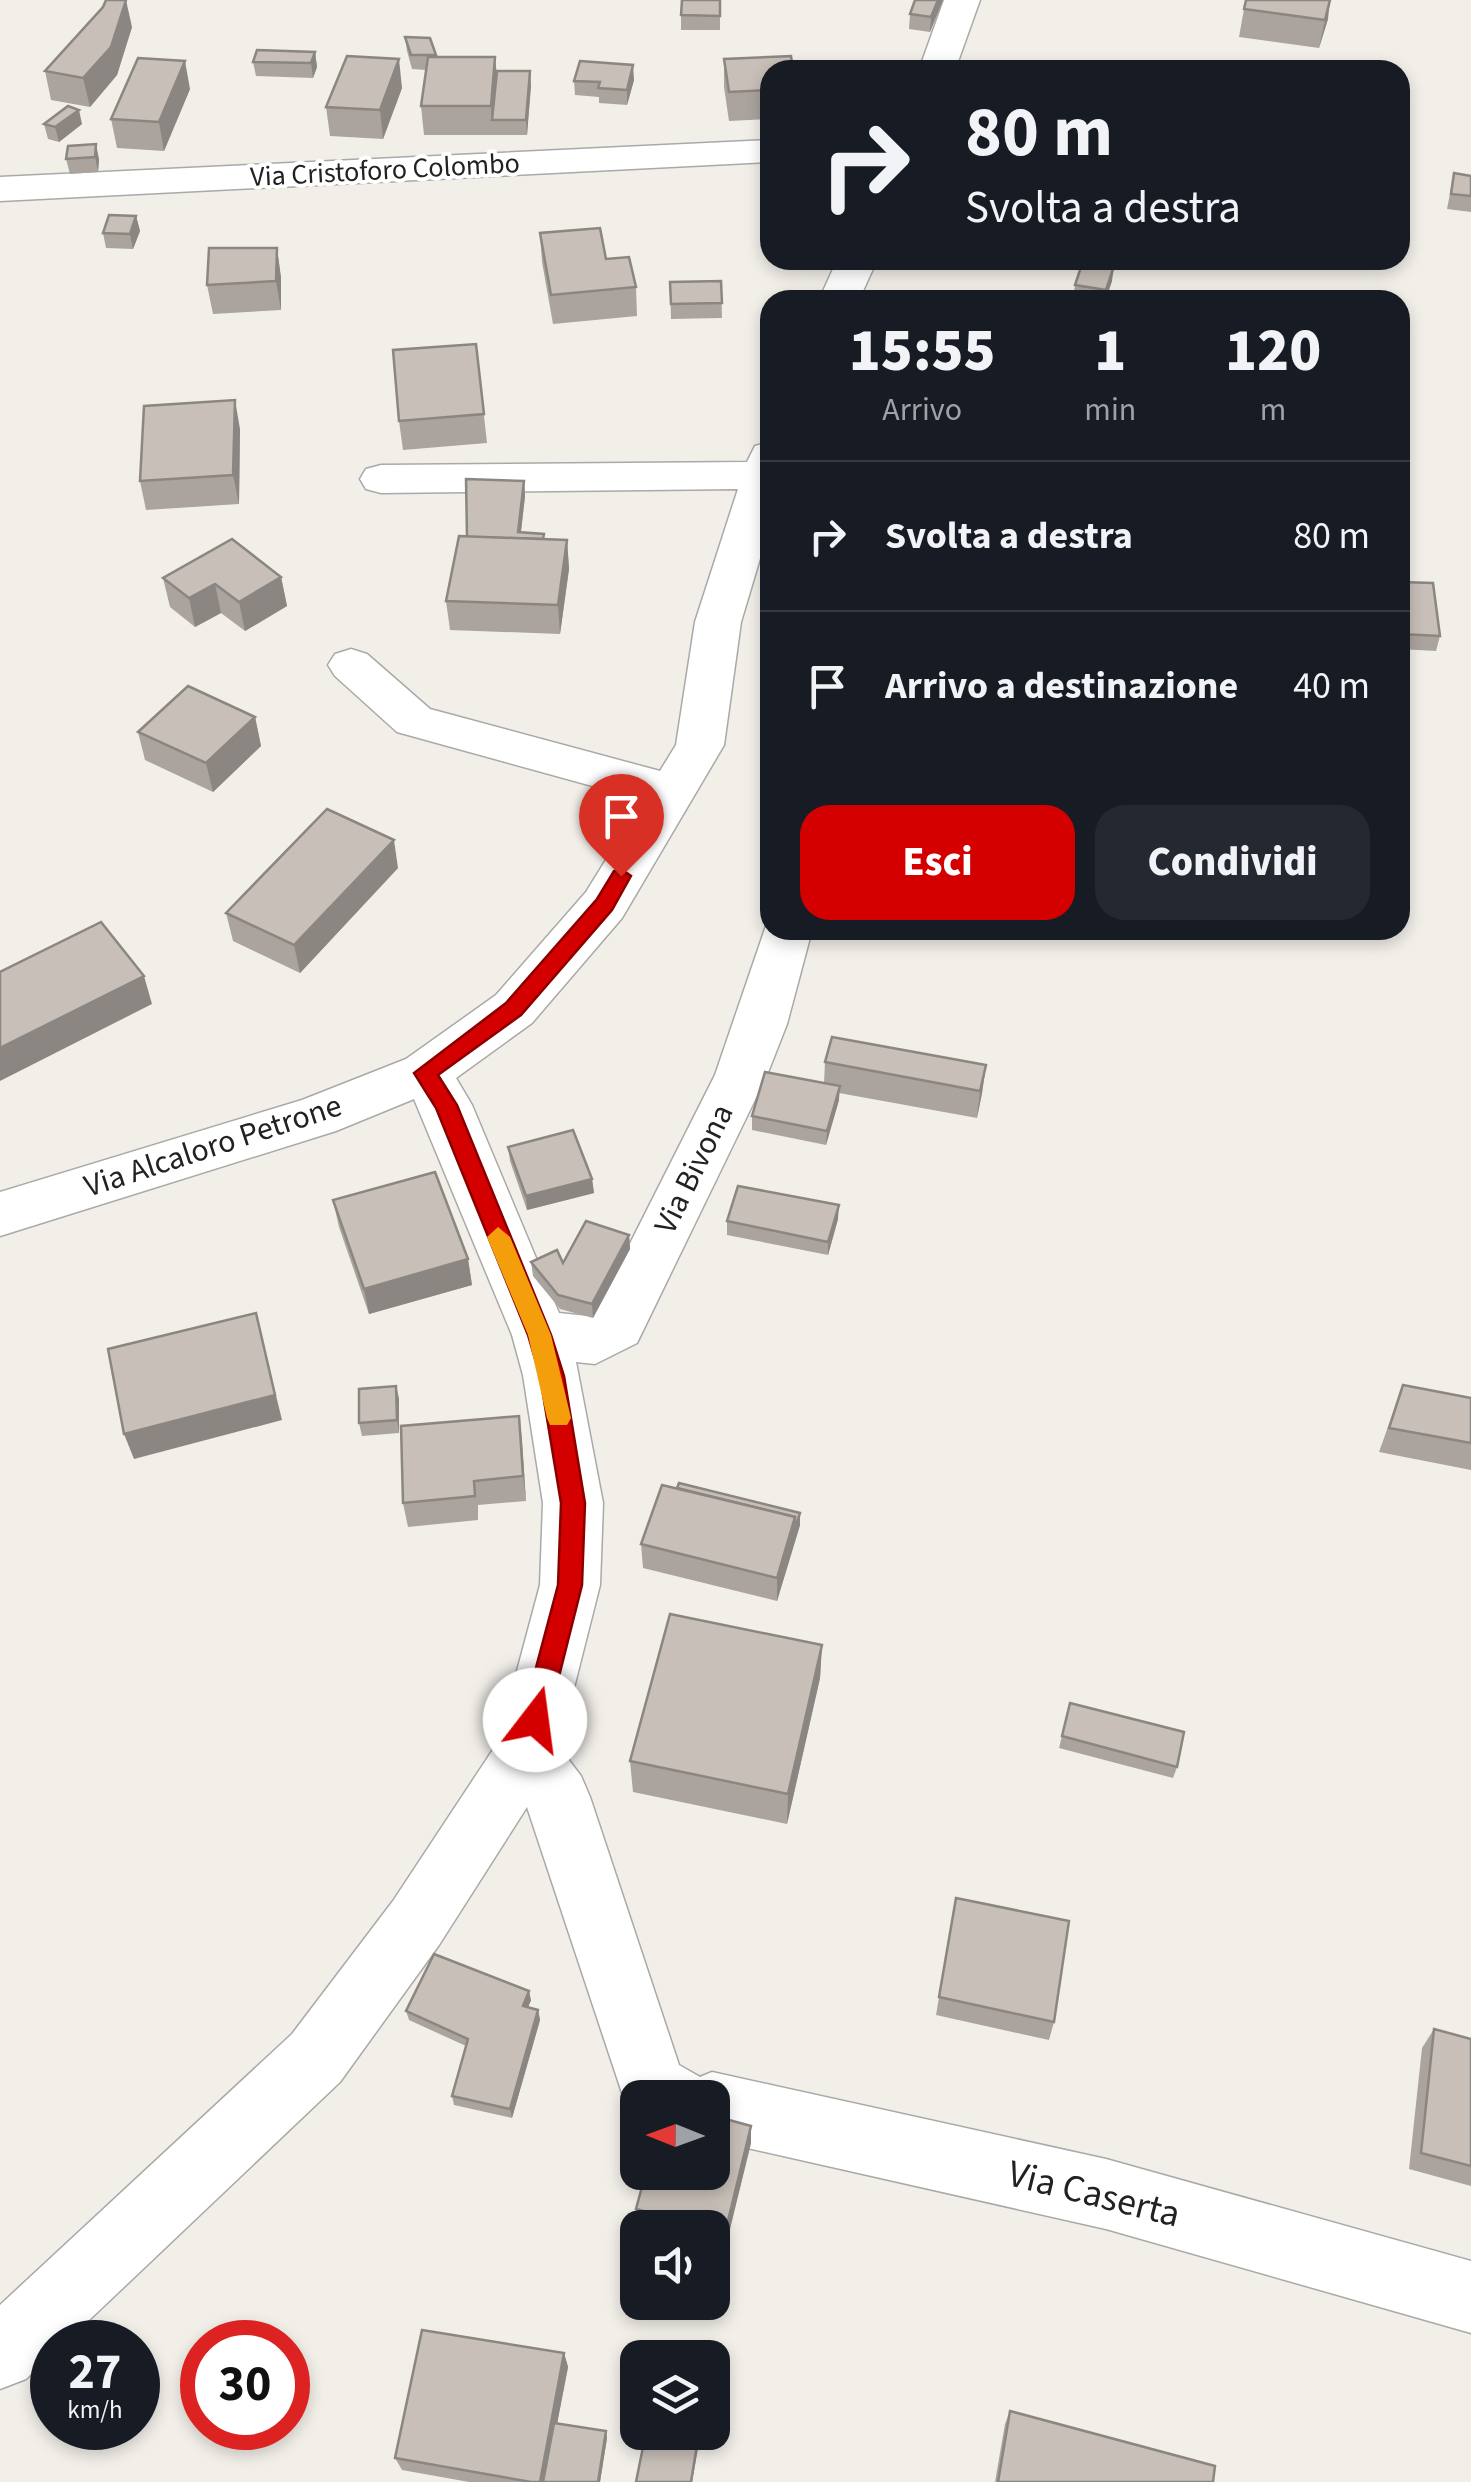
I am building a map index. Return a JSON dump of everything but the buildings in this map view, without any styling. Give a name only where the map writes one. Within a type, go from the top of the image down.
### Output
[{"type":"street","points":[[941,60],[962,0]]},
{"type":"street","name":"Via Cristoforo Colombo","points":[[0,189],[760,151]]},
{"type":"street","points":[[381,480],[760,466]]},
{"type":"street","name":"Via Alcaloro Petrone","points":[[0,1214],[318,1116],[425,1073],[514,1009],[604,904],[700,745],[718,622],[760,488]]},
{"type":"street","points":[[352,665],[414,721],[672,792]]},
{"type":"street","name":"Via Bivona","points":[[540,1335],[595,1340],[617,1326],[741,1075],[761,1024],[784,940]]},
{"type":"street","points":[[0,2353],[114,2251],[316,2058],[416,1923],[526,1753],[570,1585],[573,1503],[552,1376],[540,1335],[446,1105],[425,1073]]},
{"type":"street","points":[[526,1753],[558,1798],[650,2080]]},
{"type":"street","name":"Via Caserta","points":[[730,2110],[1106,2194],[1471,2297]]},
{"type":"slow traffic","points":[[498,1237],[540,1335],[559,1418]]},
{"type":"route","points":[[535,1720],[570,1585],[573,1503],[552,1376],[540,1335],[446,1105],[425,1073],[514,1009],[604,904],[621,876]]}]
